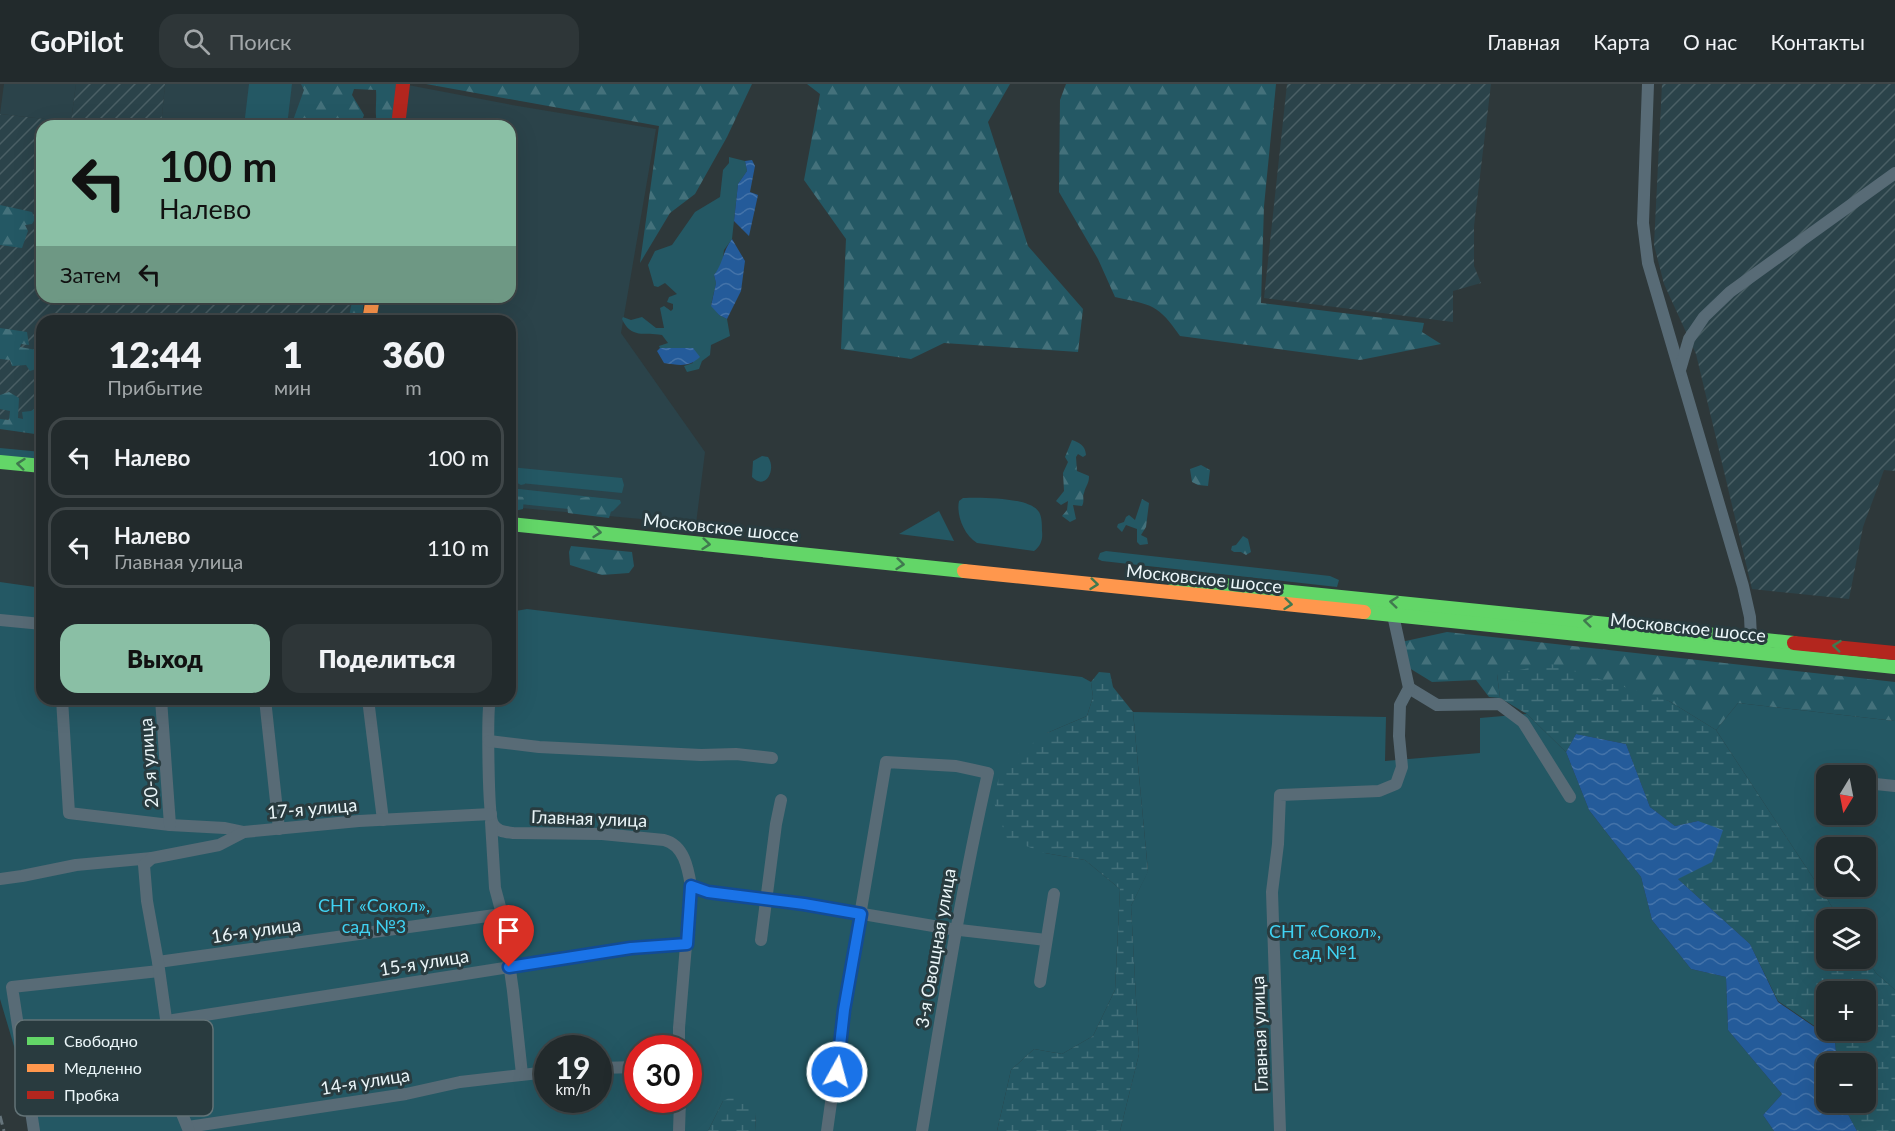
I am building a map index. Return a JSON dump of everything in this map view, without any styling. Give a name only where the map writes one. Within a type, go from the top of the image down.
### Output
[{"type":"main road","points":[[399,120],[403,84]]},
{"type":"main road","points":[[0,462],[36,465]]},
{"type":"main road","points":[[0,473],[36,476]]},
{"type":"main road","name":"Московское шоссе","points":[[516,514],[648,532],[1393,615],[1750,644],[1895,653]]},
{"type":"main road","name":"Московское шоссе","points":[[516,524],[648,532],[872,550],[1750,644],[1895,667]]},
{"type":"street","points":[[1648,84],[1643,223],[1648,264],[1743,586],[1750,617],[1750,644]]},
{"type":"street","points":[[1679,372],[1689,339],[1704,317],[1730,292],[1895,173]]},
{"type":"street","points":[[1393,615],[1409,688],[1437,705],[1499,704],[1523,722],[1570,797]]},
{"type":"street","points":[[0,620],[36,623]]},
{"type":"street","name":"Главная улица","points":[[1280,1131],[1272,892],[1278,844],[1280,795],[1379,791],[1395,784],[1401,767],[1400,705],[1409,688]]},
{"type":"street","points":[[62,705],[69,813],[170,825],[225,828],[244,832]]},
{"type":"street","name":"20-я улица","points":[[161,705],[170,825]]},
{"type":"street","points":[[267,705],[279,829]]},
{"type":"street","points":[[369,705],[383,820]]},
{"type":"street","points":[[490,705],[491,818],[495,888],[509,967],[522,1074]]},
{"type":"street","points":[[489,741],[538,747],[701,755],[736,754],[772,758]]},
{"type":"street","name":"3-я Овощная улица","points":[[861,914],[886,762],[956,766],[988,773],[971,842],[922,1131]]},
{"type":"street","points":[[1876,784],[1895,786]]},
{"type":"street","points":[[760,940],[781,800]]},
{"type":"street","name":"Главная улица","points":[[491,818],[495,828],[503,832],[636,836],[671,842],[683,855],[691,886],[679,1035]]},
{"type":"street","name":"17-я улица","points":[[0,879],[76,865],[148,862],[219,845],[244,832],[383,820],[491,818]]},
{"type":"street","points":[[148,862],[147,900],[167,1020]]},
{"type":"street","points":[[691,886],[708,892],[955,929],[1046,940]]},
{"type":"street","points":[[1040,982],[1054,894]]},
{"type":"street","name":"16-я улица","points":[[17,1020],[12,987],[501,914]]},
{"type":"street","points":[[827,1131],[844,1010],[861,914]]},
{"type":"street","name":"15-я улица","points":[[173,1020],[631,948],[687,944]]},
{"type":"street","name":"14-я улица","points":[[189,1129],[406,1094],[460,1082],[534,1073]]},
{"type":"street","points":[[679,1131],[680,1113]]},
{"type":"street","name":"16-я улица","points":[[32,1116],[34,1131]]},
{"type":"shaded area","points":[[4,84],[76,84],[71,120],[0,114]]},
{"type":"shaded area","points":[[76,84],[165,84],[162,120],[71,120]]},
{"type":"shaded area","points":[[165,84],[327,84],[324,120],[162,120]]},
{"type":"shaded area","points":[[1287,84],[1491,84],[1474,226],[1474,266],[1481,283],[1453,291],[1453,322],[1264,298]]},
{"type":"shaded area","points":[[1662,84],[1895,84],[1895,471],[1884,470],[1863,527],[1849,599],[1752,589],[1696,354],[1664,284],[1654,245]]},
{"type":"shaded area","points":[[408,85],[656,129],[621,333],[705,452],[696,524],[516,508],[516,315],[377,315],[378,303],[516,303],[516,120],[405,120]]},
{"type":"shaded area","points":[[0,114],[53,120],[36,120],[36,303],[361,303],[360,315],[36,315],[36,428],[0,424]]},
{"type":"green space","points":[[249,84],[292,84],[288,120],[245,120]]},
{"type":"green space","points":[[301,84],[396,84],[395,120],[377,120],[376,90],[354,89],[352,95],[364,115],[362,120],[293,120],[304,90]]},
{"type":"green space","points":[[426,84],[752,84],[727,137],[695,194],[670,213],[640,263],[659,126]]},
{"type":"green space","points":[[807,84],[1010,84],[988,122],[1028,246],[1083,309],[1078,352],[944,343],[911,359],[841,349],[846,239],[804,180],[820,94]]},
{"type":"green space","points":[[1066,84],[1276,84],[1264,206],[1261,303],[1424,323],[1422,332],[1441,344],[1360,360],[1180,336],[1160,312],[1146,304],[1115,297],[1098,259],[1059,192],[1060,100]]},
{"type":"green space","points":[[729,157],[745,161],[747,171],[738,184],[732,239],[724,250],[722,265],[714,275],[716,283],[711,305],[719,315],[727,319],[730,336],[711,345],[710,355],[702,361],[699,369],[687,372],[684,366],[693,363],[689,349],[660,348],[659,346],[668,343],[662,335],[634,332],[622,319],[623,317],[631,320],[642,317],[656,328],[664,328],[660,308],[664,306],[671,311],[673,304],[667,302],[669,297],[677,294],[665,283],[658,287],[654,286],[648,265],[655,251],[672,245],[695,212],[720,197],[723,170],[729,163]]},
{"type":"green space","points":[[0,205],[32,212],[35,219],[32,224],[25,225],[28,231],[22,248],[0,245]]},
{"type":"green space","points":[[352,303],[364,303],[362,315],[349,315]]},
{"type":"green space","points":[[0,328],[27,332],[29,345],[21,344],[20,347],[36,350],[36,369],[30,371],[26,365],[12,366],[10,360],[0,359]]},
{"type":"green space","points":[[9,392],[19,398],[18,418],[23,419],[22,412],[36,408],[36,434],[0,429],[0,419],[9,420],[10,411],[0,409],[0,395]]},
{"type":"green space","points":[[1072,440],[1082,445],[1086,455],[1083,457],[1078,454],[1076,457],[1077,471],[1089,476],[1082,506],[1073,505],[1076,519],[1070,522],[1062,516],[1067,510],[1068,501],[1061,505],[1056,501],[1064,491],[1063,473],[1068,462],[1065,457]]},
{"type":"green space","points":[[0,448],[36,451],[36,459],[0,456]]},
{"type":"green space","points":[[762,456],[768,457],[771,468],[768,477],[761,482],[752,477],[753,461]]},
{"type":"green space","points":[[1201,465],[1210,470],[1208,486],[1192,482],[1190,469]]},
{"type":"green space","points":[[516,468],[622,478],[624,485],[622,493],[516,483]]},
{"type":"green space","points":[[516,472],[523,474],[525,484],[516,482]]},
{"type":"green space","points":[[516,489],[620,500],[621,503],[613,511],[607,513],[516,504]]},
{"type":"green space","points":[[516,496],[524,497],[523,509],[516,511]]},
{"type":"green space","points":[[586,497],[608,499],[612,508],[609,518],[568,513],[567,504],[571,500]]},
{"type":"green space","points":[[963,498],[1004,499],[1026,503],[1034,507],[1041,519],[1040,545],[1034,551],[977,543],[968,535],[960,518],[958,506],[959,501]]},
{"type":"green space","points":[[1142,499],[1149,503],[1146,527],[1141,535],[1147,538],[1148,544],[1140,545],[1137,542],[1137,529],[1126,525],[1122,532],[1117,527],[1129,515],[1135,520]]},
{"type":"green space","points":[[939,511],[954,541],[899,534]]},
{"type":"green space","points":[[1243,536],[1248,539],[1251,552],[1246,555],[1231,550],[1232,546],[1236,545]]},
{"type":"green space","points":[[571,546],[632,552],[634,566],[629,573],[602,575],[570,565]]},
{"type":"green space","points":[[1106,551],[1330,576],[1339,580],[1337,587],[1098,559],[1100,553]]},
{"type":"green space","name":"СНТ «Сокол», сад №3","points":[[0,582],[36,587],[36,705],[516,705],[516,611],[527,609],[1082,677],[1091,682],[1093,697],[1087,716],[1047,733],[1045,853],[1085,860],[1120,889],[1115,990],[1093,1036],[1062,1054],[1034,1049],[1011,1070],[997,1131],[755,1131],[756,1114],[723,1101],[708,1131],[35,1131],[32,1116],[213,1116],[213,1020],[15,1020],[15,1050],[0,999]]},
{"type":"green space","points":[[1447,632],[1895,682],[1895,721],[1738,703],[1716,730],[1669,701],[1497,674],[1500,698],[1489,697],[1476,680],[1432,682],[1406,666],[1401,642]]},
{"type":"green space","points":[[1551,664],[1669,701],[1716,730],[1816,882],[1816,897],[1826,897],[1833,909],[1816,909],[1816,969],[1873,969],[1895,990],[1895,1131],[1857,1131],[1847,1113],[1876,1113],[1876,1053],[1836,1053],[1835,1041],[1876,1041],[1876,981],[1816,981],[1816,1027],[1778,1001],[1750,944],[1678,879],[1698,821],[1675,826],[1650,807],[1626,744],[1576,734],[1566,752],[1527,714],[1500,698],[1497,674]]},
{"type":"green space","points":[[1099,672],[1110,673],[1113,687],[1133,712],[1148,872],[1131,906],[1139,1054],[1120,1131],[997,1131],[1011,1070],[1034,1049],[1062,1054],[1093,1036],[1115,990],[1120,889],[1085,860],[1045,853],[1007,839],[993,800],[1002,766],[1047,733],[1087,716],[1093,697],[1091,682]]},
{"type":"green space","points":[[1738,703],[1895,721],[1895,990],[1873,969],[1876,969],[1876,909],[1833,909],[1826,897],[1876,897],[1876,837],[1816,837],[1816,882],[1716,730]]},
{"type":"green space","name":"СНТ «Сокол», сад №1","points":[[1133,712],[1386,717],[1385,761],[1480,753],[1480,718],[1527,714],[1566,752],[1589,810],[1641,877],[1652,920],[1691,969],[1726,977],[1728,1030],[1782,1094],[1763,1115],[1774,1131],[1120,1131],[1139,1054],[1131,906],[1148,871]]},
{"type":"green space","points":[[738,1094],[749,1095],[756,1114],[755,1131],[708,1131],[723,1101]]},
{"type":"water","points":[[752,160],[755,166],[750,192],[758,195],[749,236],[734,221],[738,184],[747,171],[745,161]]},
{"type":"water","points":[[732,239],[745,261],[741,291],[727,319],[719,315],[711,306],[716,283],[714,275]]},
{"type":"water","points":[[660,348],[693,348],[700,357],[687,364],[664,363],[657,351]]},
{"type":"water","points":[[1576,734],[1626,744],[1650,807],[1675,826],[1698,821],[1723,830],[1712,862],[1678,879],[1750,944],[1778,1002],[1816,1028],[1816,1041],[1835,1041],[1836,1053],[1816,1053],[1816,1113],[1847,1113],[1857,1131],[1774,1131],[1763,1115],[1782,1094],[1728,1030],[1726,977],[1691,969],[1652,920],[1641,877],[1589,810],[1566,752]]},
{"type":"railway","points":[[0,1116],[4,1131]]},
{"type":"traffic: fast","points":[[0,462],[36,465]]},
{"type":"traffic: fast","points":[[516,525],[964,571]]},
{"type":"traffic: fast","points":[[1174,580],[1794,643]]},
{"type":"traffic: fast","points":[[1364,612],[1895,667]]},
{"type":"traffic: slow","points":[[370,315],[372,303]]},
{"type":"traffic: slow","points":[[964,571],[1364,612]]},
{"type":"traffic: jam","points":[[399,120],[403,84]]},
{"type":"traffic: jam","points":[[1794,643],[1895,653]]},
{"type":"route","points":[[509,967],[631,948],[687,944],[691,886],[708,892],[861,914],[844,1010],[837,1072]]}]
